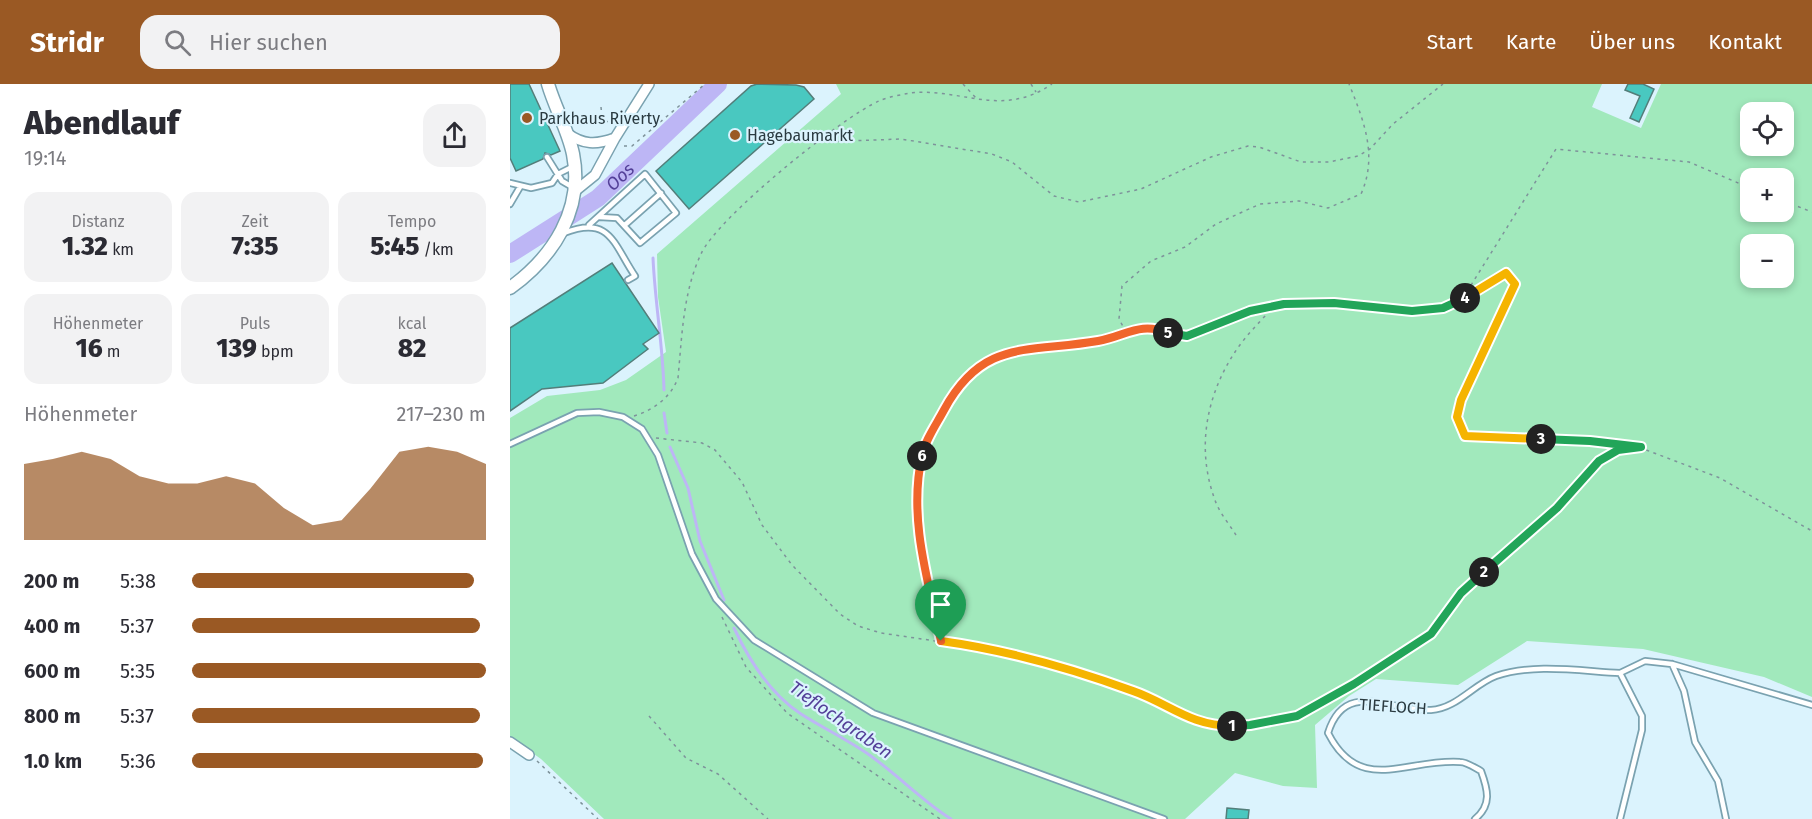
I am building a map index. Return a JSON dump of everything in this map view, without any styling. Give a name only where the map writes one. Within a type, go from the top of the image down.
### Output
[{"type":"street","points":[[510,288],[541,262],[561,235],[573,194],[575,166],[548,84]]},
{"type":"street","points":[[573,194],[595,175],[613,141],[649,84]]},
{"type":"street","points":[[566,133],[577,141],[592,144],[613,141]]},
{"type":"street","points":[[510,742],[529,755]]},
{"type":"lane","points":[[547,157],[573,194]]},
{"type":"lane","points":[[510,183],[520,187],[552,183],[558,174],[575,166]]},
{"type":"lane","points":[[561,235],[589,225],[645,174],[676,213],[640,243],[626,224],[617,218],[599,217]]},
{"type":"lane","points":[[510,204],[520,187]]},
{"type":"lane","points":[[626,224],[661,194]]},
{"type":"lane","points":[[589,225],[606,231],[634,276],[628,280]]},
{"type":"lane","points":[[510,444],[556,420],[577,413],[599,412],[623,417],[642,429],[658,455],[692,554],[716,599],[754,640],[873,713],[1164,819]]},
{"type":"lane","name":"TIEFLOCH","points":[[1474,819],[1484,812],[1489,793],[1481,771],[1462,762],[1377,771],[1354,765],[1338,752],[1328,733],[1333,718],[1343,707],[1358,700],[1431,710],[1448,705],[1494,677],[1525,669],[1620,674],[1645,661],[1672,664],[1812,705]]},
{"type":"lane","points":[[1672,664],[1684,691],[1695,742],[1718,781],[1726,819]]},
{"type":"lane","points":[[1620,674],[1642,716],[1642,730],[1620,819]]},
{"type":"path","points":[[601,106],[602,118],[612,124],[613,141],[632,146],[705,84]]},
{"type":"path","points":[[963,84],[977,100]]},
{"type":"path","points":[[1031,84],[1037,93]]},
{"type":"path","points":[[623,417],[648,412],[674,390],[678,378],[688,289],[702,252],[721,224],[821,142],[880,100],[920,93],[977,100],[1017,99],[1037,93],[1052,84]]},
{"type":"path","points":[[1126,333],[1119,319],[1122,286],[1151,261],[1185,246],[1216,224],[1260,204],[1299,201],[1328,208],[1361,194],[1369,175],[1370,149],[1349,84]]},
{"type":"path","points":[[821,142],[901,139],[992,154],[1012,162],[1054,196],[1066,201],[1079,202],[1141,189],[1211,157],[1248,146],[1259,147],[1301,162],[1347,159],[1370,149],[1394,124],[1443,84]]},
{"type":"path","points":[[1460,301],[1556,149],[1689,162],[1740,184]]},
{"type":"path","points":[[1794,205],[1812,212]]},
{"type":"path","points":[[941,641],[917,512],[918,474],[923,450],[947,404],[972,373],[1005,353],[1095,341],[1141,327],[1187,336],[1250,311],[1275,306],[1334,303],[1412,311],[1443,308],[1460,301],[1506,273],[1515,284],[1461,400],[1457,417],[1465,436],[1590,441],[1641,447],[1720,478],[1812,531]]},
{"type":"path","points":[[1236,535],[1215,502],[1205,468],[1204,431],[1219,379],[1236,350],[1275,306]]},
{"type":"path","points":[[647,438],[702,443],[715,450],[742,482],[762,525],[792,565],[840,614],[858,626],[874,631],[1011,652],[1136,692],[1172,711],[1207,723],[1250,725],[1297,716],[1354,684],[1431,634],[1461,593],[1557,508],[1599,461],[1618,450],[1641,447]]},
{"type":"path","points":[[716,599],[727,630],[746,667],[787,713],[940,819]]},
{"type":"path","points":[[649,716],[686,758],[718,774],[768,819]]},
{"type":"path","points":[[529,755],[550,771],[598,819]]},
{"type":"green space","points":[[836,84],[1602,84],[1592,107],[1641,128],[1661,84],[1812,84],[1812,697],[1764,677],[1643,649],[1527,641],[1458,685],[1376,679],[1349,696],[1315,725],[1317,788],[1283,786],[1235,773],[1185,819],[604,819],[541,759],[510,737],[510,418],[547,396],[600,390],[626,380],[666,352],[658,297],[657,254],[841,94]]},
{"type":"building","name":"Parkhaus Riverty","points":[[510,84],[529,84],[560,151],[551,155],[545,153],[543,159],[516,171],[510,158]]},
{"type":"building","name":"Hagebaumarkt","points":[[757,84],[804,87],[814,99],[689,209],[656,171],[751,86]]},
{"type":"building","points":[[1628,84],[1643,84],[1654,89],[1639,122],[1630,118],[1640,96],[1625,90]]},
{"type":"building","points":[[612,263],[659,333],[643,344],[648,349],[603,383],[542,389],[510,411],[510,328]]},
{"type":"building","points":[[1227,808],[1249,810],[1248,819],[1226,819]]},
{"type":"waterway","name":"Oos","points":[[510,254],[598,198],[718,84]]},
{"type":"waterway","name":"Tieflochgraben","points":[[653,258],[664,390]]},
{"type":"waterway","name":"Tieflochgraben","points":[[664,413],[667,433]]},
{"type":"waterway","name":"Tieflochgraben","points":[[670,447],[688,488],[700,541],[724,600]]},
{"type":"waterway","name":"Tieflochgraben","points":[[734,628],[762,676],[790,706],[868,754],[951,819]]},
{"type":"place","name":"Parkhaus Riverty","points":[[527,118]]},
{"type":"place","name":"Hagebaumarkt","points":[[735,135]]},
{"type":"route","points":[[1506,273],[1515,284],[1461,400],[1457,417],[1465,436],[1590,441],[1641,447],[1618,450],[1599,461],[1557,508],[1461,593],[1431,634],[1354,684],[1297,716],[1250,725],[1228,726],[1207,723],[1172,711],[1136,692],[1011,652],[941,641],[922,551],[917,512],[918,474],[923,450],[947,404],[961,385],[984,363],[1005,353],[1113,338],[1141,327],[1156,328],[1170,334],[1187,336],[1199,333],[1231,317],[1284,304],[1334,303],[1412,311],[1443,308],[1460,301],[1506,273]]}]
